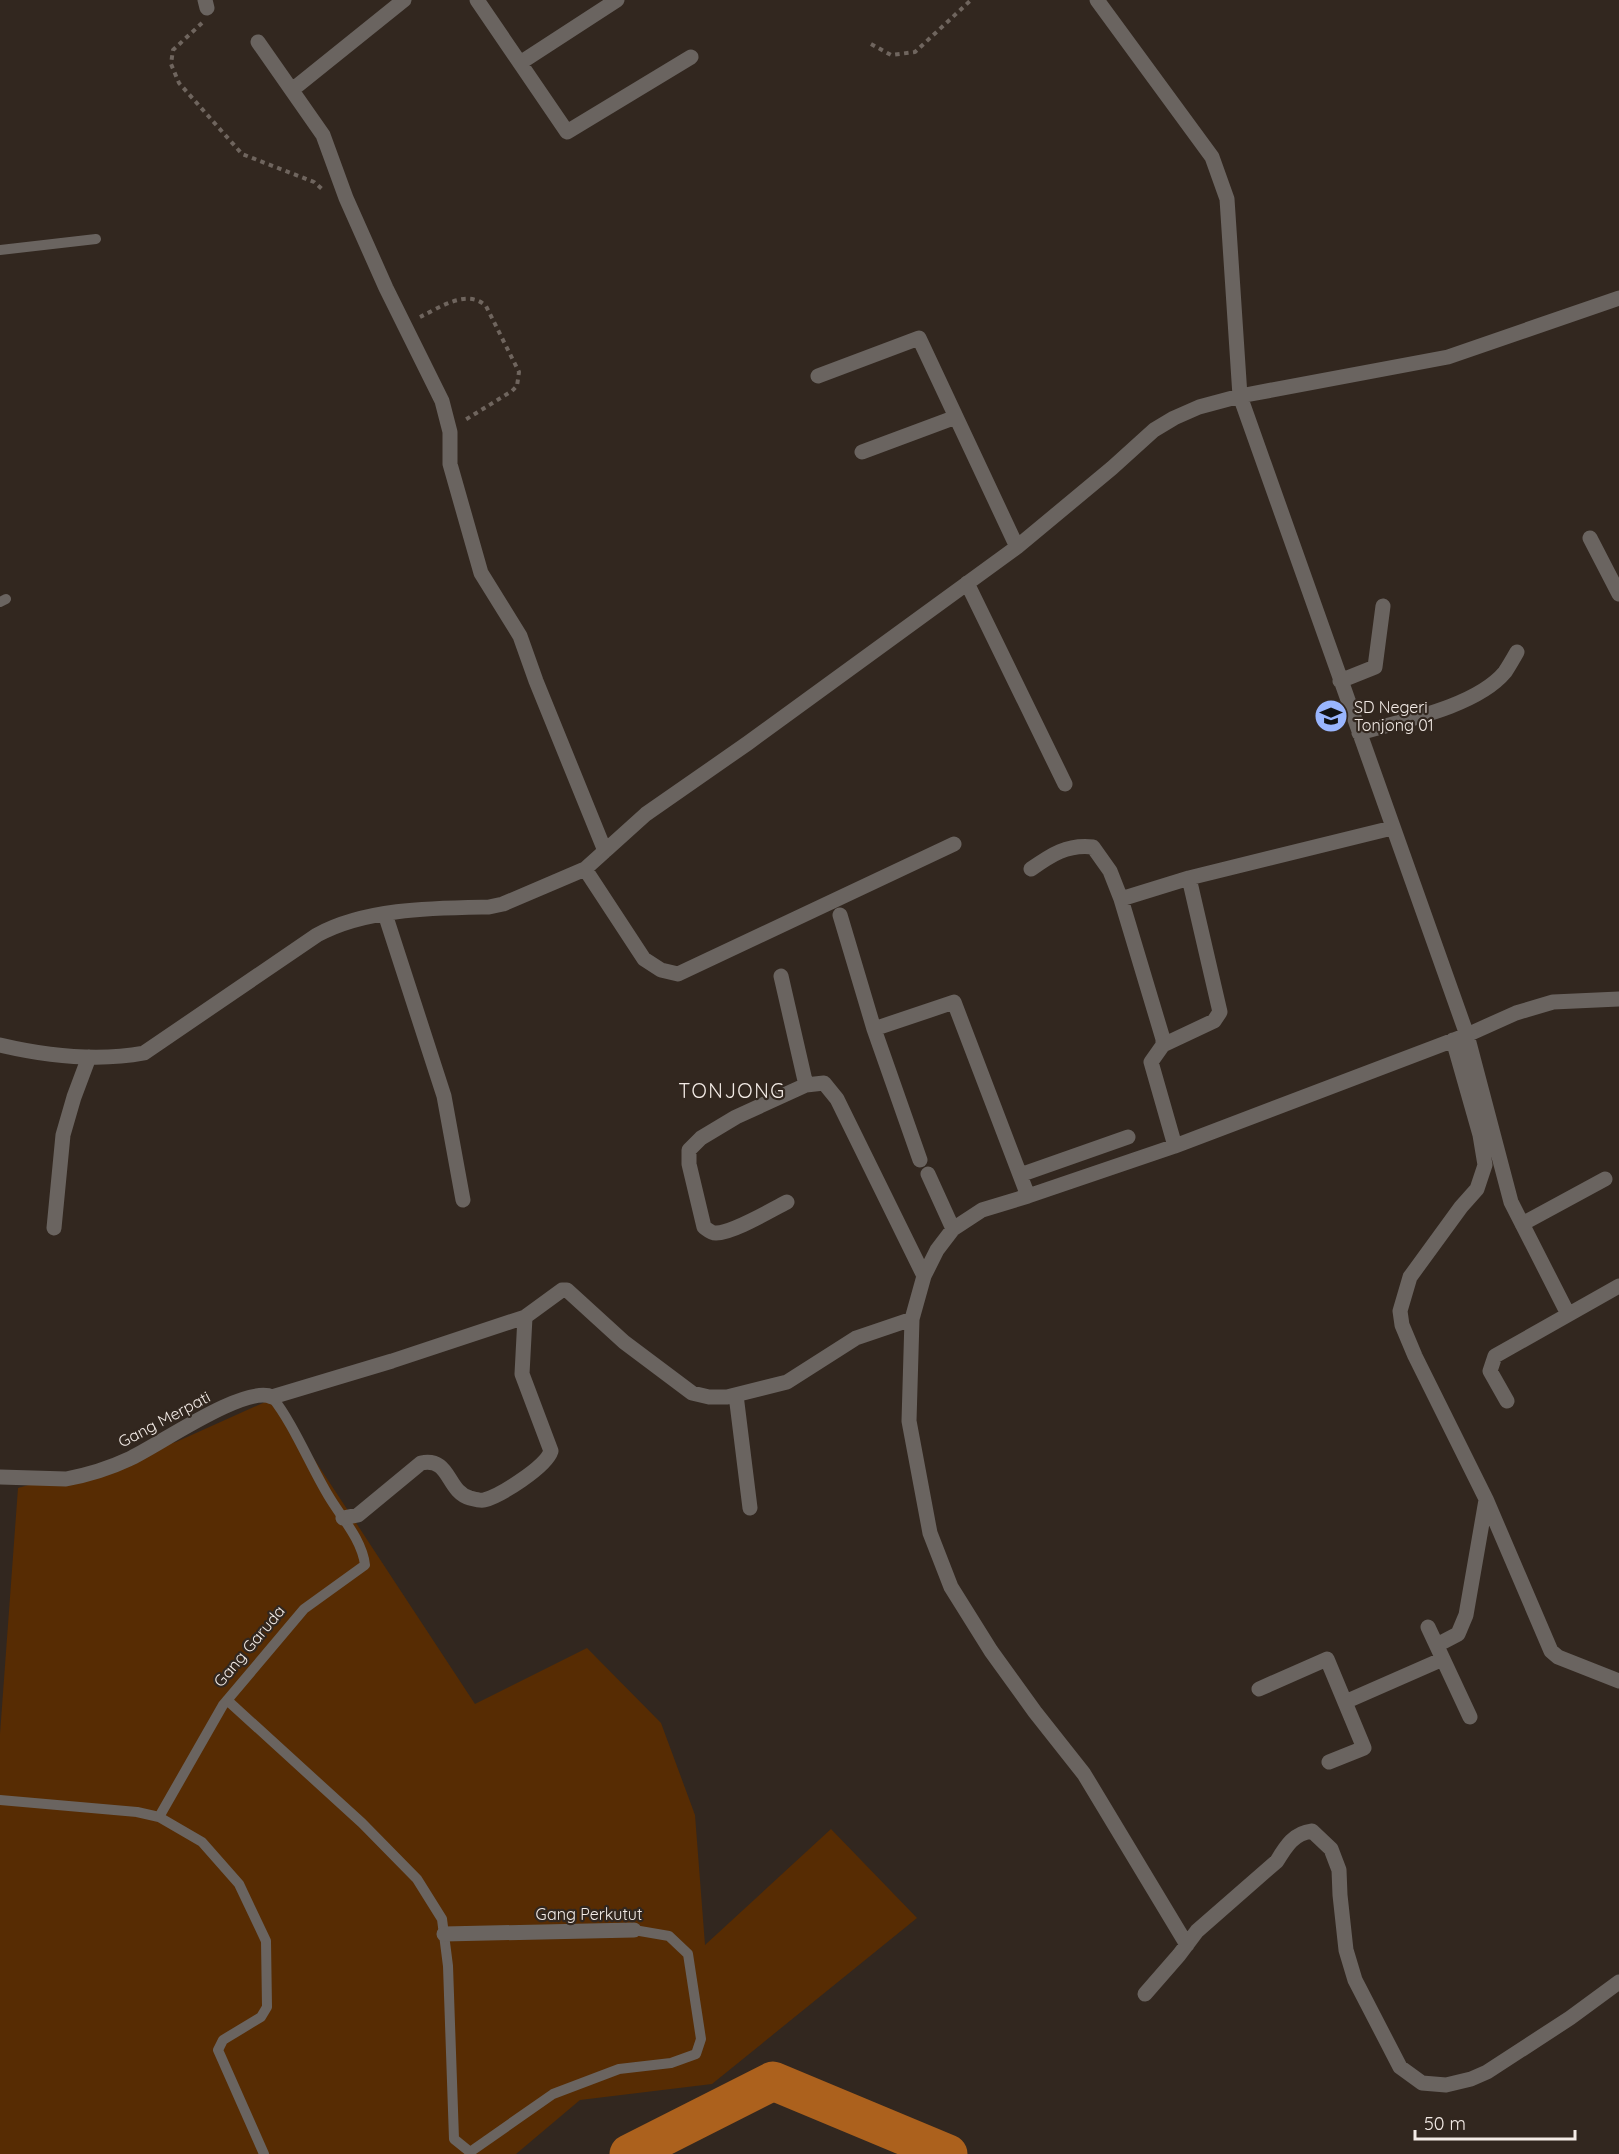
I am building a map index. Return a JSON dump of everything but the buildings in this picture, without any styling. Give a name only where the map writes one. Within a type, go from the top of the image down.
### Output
[{"type":"street","points":[[291,90],[404,0]]},
{"type":"street","points":[[477,0],[567,132],[691,57]]},
{"type":"street","points":[[520,63],[617,0]]},
{"type":"street","points":[[1097,0],[1212,156],[1227,199],[1240,396],[1392,828],[1511,1202],[1569,1314]]},
{"type":"street","points":[[258,42],[323,135],[346,198],[386,288],[406,324],[442,401],[450,432],[450,464],[481,573],[520,636],[539,690],[605,851]]},
{"type":"street","points":[[0,1045],[25,1051],[89,1057],[118,1058],[144,1053],[316,935],[335,925],[385,914],[489,907],[503,904],[585,868],[646,814],[1017,547],[1154,430],[1199,407],[1240,396],[1448,357],[1619,298]]},
{"type":"street","points":[[818,376],[919,338],[1017,547]]},
{"type":"street","points":[[862,452],[956,417]]},
{"type":"street","points":[[1590,538],[1619,594]]},
{"type":"street","points":[[967,584],[1065,784]]},
{"type":"street","points":[[1340,681],[1375,667],[1383,606]]},
{"type":"street","points":[[1359,733],[1452,706],[1471,697],[1504,673],[1517,652]]},
{"type":"street","points":[[1121,899],[1189,878],[1392,828]]},
{"type":"street","points":[[585,868],[644,959],[661,970],[678,974],[954,844]]},
{"type":"street","points":[[1031,869],[1053,853],[1071,847],[1093,847],[1110,871],[1121,899],[1163,1045]]},
{"type":"street","points":[[1175,1146],[1151,1062],[1163,1045],[1214,1021],[1220,1012],[1189,878]]},
{"type":"street","points":[[385,914],[444,1096],[463,1200]]},
{"type":"street","points":[[840,915],[874,1029],[920,1160]]},
{"type":"street","points":[[781,976],[806,1085]]},
{"type":"street","points":[[1187,1945],[1084,1774],[998,1660],[951,1587],[930,1533],[909,1421],[912,1319],[924,1276],[937,1250],[953,1228],[982,1210],[1175,1146],[1460,1038],[1516,1013],[1553,1002],[1619,999]]},
{"type":"street","points":[[874,1029],[954,1002],[1028,1196]]},
{"type":"street","points":[[1460,1038],[1485,1165],[1477,1189],[1461,1207],[1410,1277],[1400,1311],[1402,1325],[1486,1499],[1551,1651],[1558,1657],[1619,1681]]},
{"type":"street","points":[[54,1228],[63,1135],[89,1057]]},
{"type":"street","points":[[787,1202],[733,1229],[718,1233],[710,1232],[704,1227],[689,1150],[701,1138],[736,1117],[806,1085],[824,1083],[837,1099],[924,1276]]},
{"type":"street","points":[[1020,1175],[1128,1137]]},
{"type":"street","points":[[928,1174],[953,1228]]},
{"type":"street","points":[[1522,1224],[1605,1179]]},
{"type":"street","points":[[1507,1401],[1490,1371],[1495,1356],[1619,1286]]},
{"type":"street","points":[[343,1518],[358,1515],[422,1463],[431,1461],[440,1464],[457,1490],[468,1497],[483,1500],[518,1483],[540,1466],[549,1456],[550,1446],[522,1374],[525,1317],[562,1290],[567,1290],[624,1342],[692,1393],[709,1397],[736,1395],[787,1382],[856,1338],[912,1319]]},
{"type":"street","name":"Gang Merpati","points":[[0,1477],[66,1479],[77,1477],[128,1460],[196,1421],[237,1401],[266,1394],[272,1397],[392,1361],[525,1317]]},
{"type":"street","points":[[736,1395],[750,1508]]},
{"type":"street","points":[[1345,1702],[1440,1652],[1458,1635],[1466,1615],[1486,1499]]},
{"type":"street","points":[[1428,1627],[1470,1717]]},
{"type":"street","points":[[1258,1689],[1327,1659],[1364,1748],[1329,1762]]},
{"type":"street","points":[[1145,1994],[1204,1924],[1277,1861],[1285,1847],[1301,1833],[1312,1831],[1331,1850],[1339,1870],[1346,1950],[1355,1980],[1400,2067],[1422,2083],[1446,2085],[1471,2079],[1486,2072],[1570,2018],[1619,1982]]},
{"type":"street","name":"Gang Perkutut","points":[[444,1934],[634,1930]]},
{"type":"lane","points":[[0,250],[96,239]]},
{"type":"lane","name":"Gang Garuda","points":[[159,1817],[227,1700],[304,1609],[364,1565],[364,1556],[272,1397]]},
{"type":"lane","name":"Gang Perkutut","points":[[227,1700],[362,1823],[417,1879],[442,1919],[448,1966],[454,2139],[470,2152],[553,2094],[619,2069],[671,2063],[696,2054],[701,2039],[688,1954],[669,1936],[634,1930]]},
{"type":"lane","points":[[0,1800],[137,1812],[159,1817],[202,1842],[239,1884],[266,1941],[267,2007],[261,2017],[223,2040],[219,2050],[264,2154]]},
{"type":"path","points":[[871,44],[891,55],[915,52],[971,0]]},
{"type":"path","points":[[206,4],[203,22],[173,50],[171,64],[179,83],[242,154],[314,182],[325,192],[346,198]]},
{"type":"path","points":[[406,324],[453,302],[468,298],[481,301],[486,306],[519,372],[517,386],[512,391],[450,432]]},
{"type":"shaded area","points":[[274,1398],[475,1704],[587,1648],[661,1723],[695,1815],[705,1945],[831,1829],[917,1918],[712,2084],[580,2100],[516,2154],[0,2154],[0,1734],[18,1488],[176,1442]]},
{"type":"waterway","points":[[629,2154],[773,2081],[948,2154]]},
{"type":"place","name":"SD Negeri Tonjong 01","points":[[1331,716]]},
{"type":"district","name":"TONJONG","points":[[732,1091]]}]
